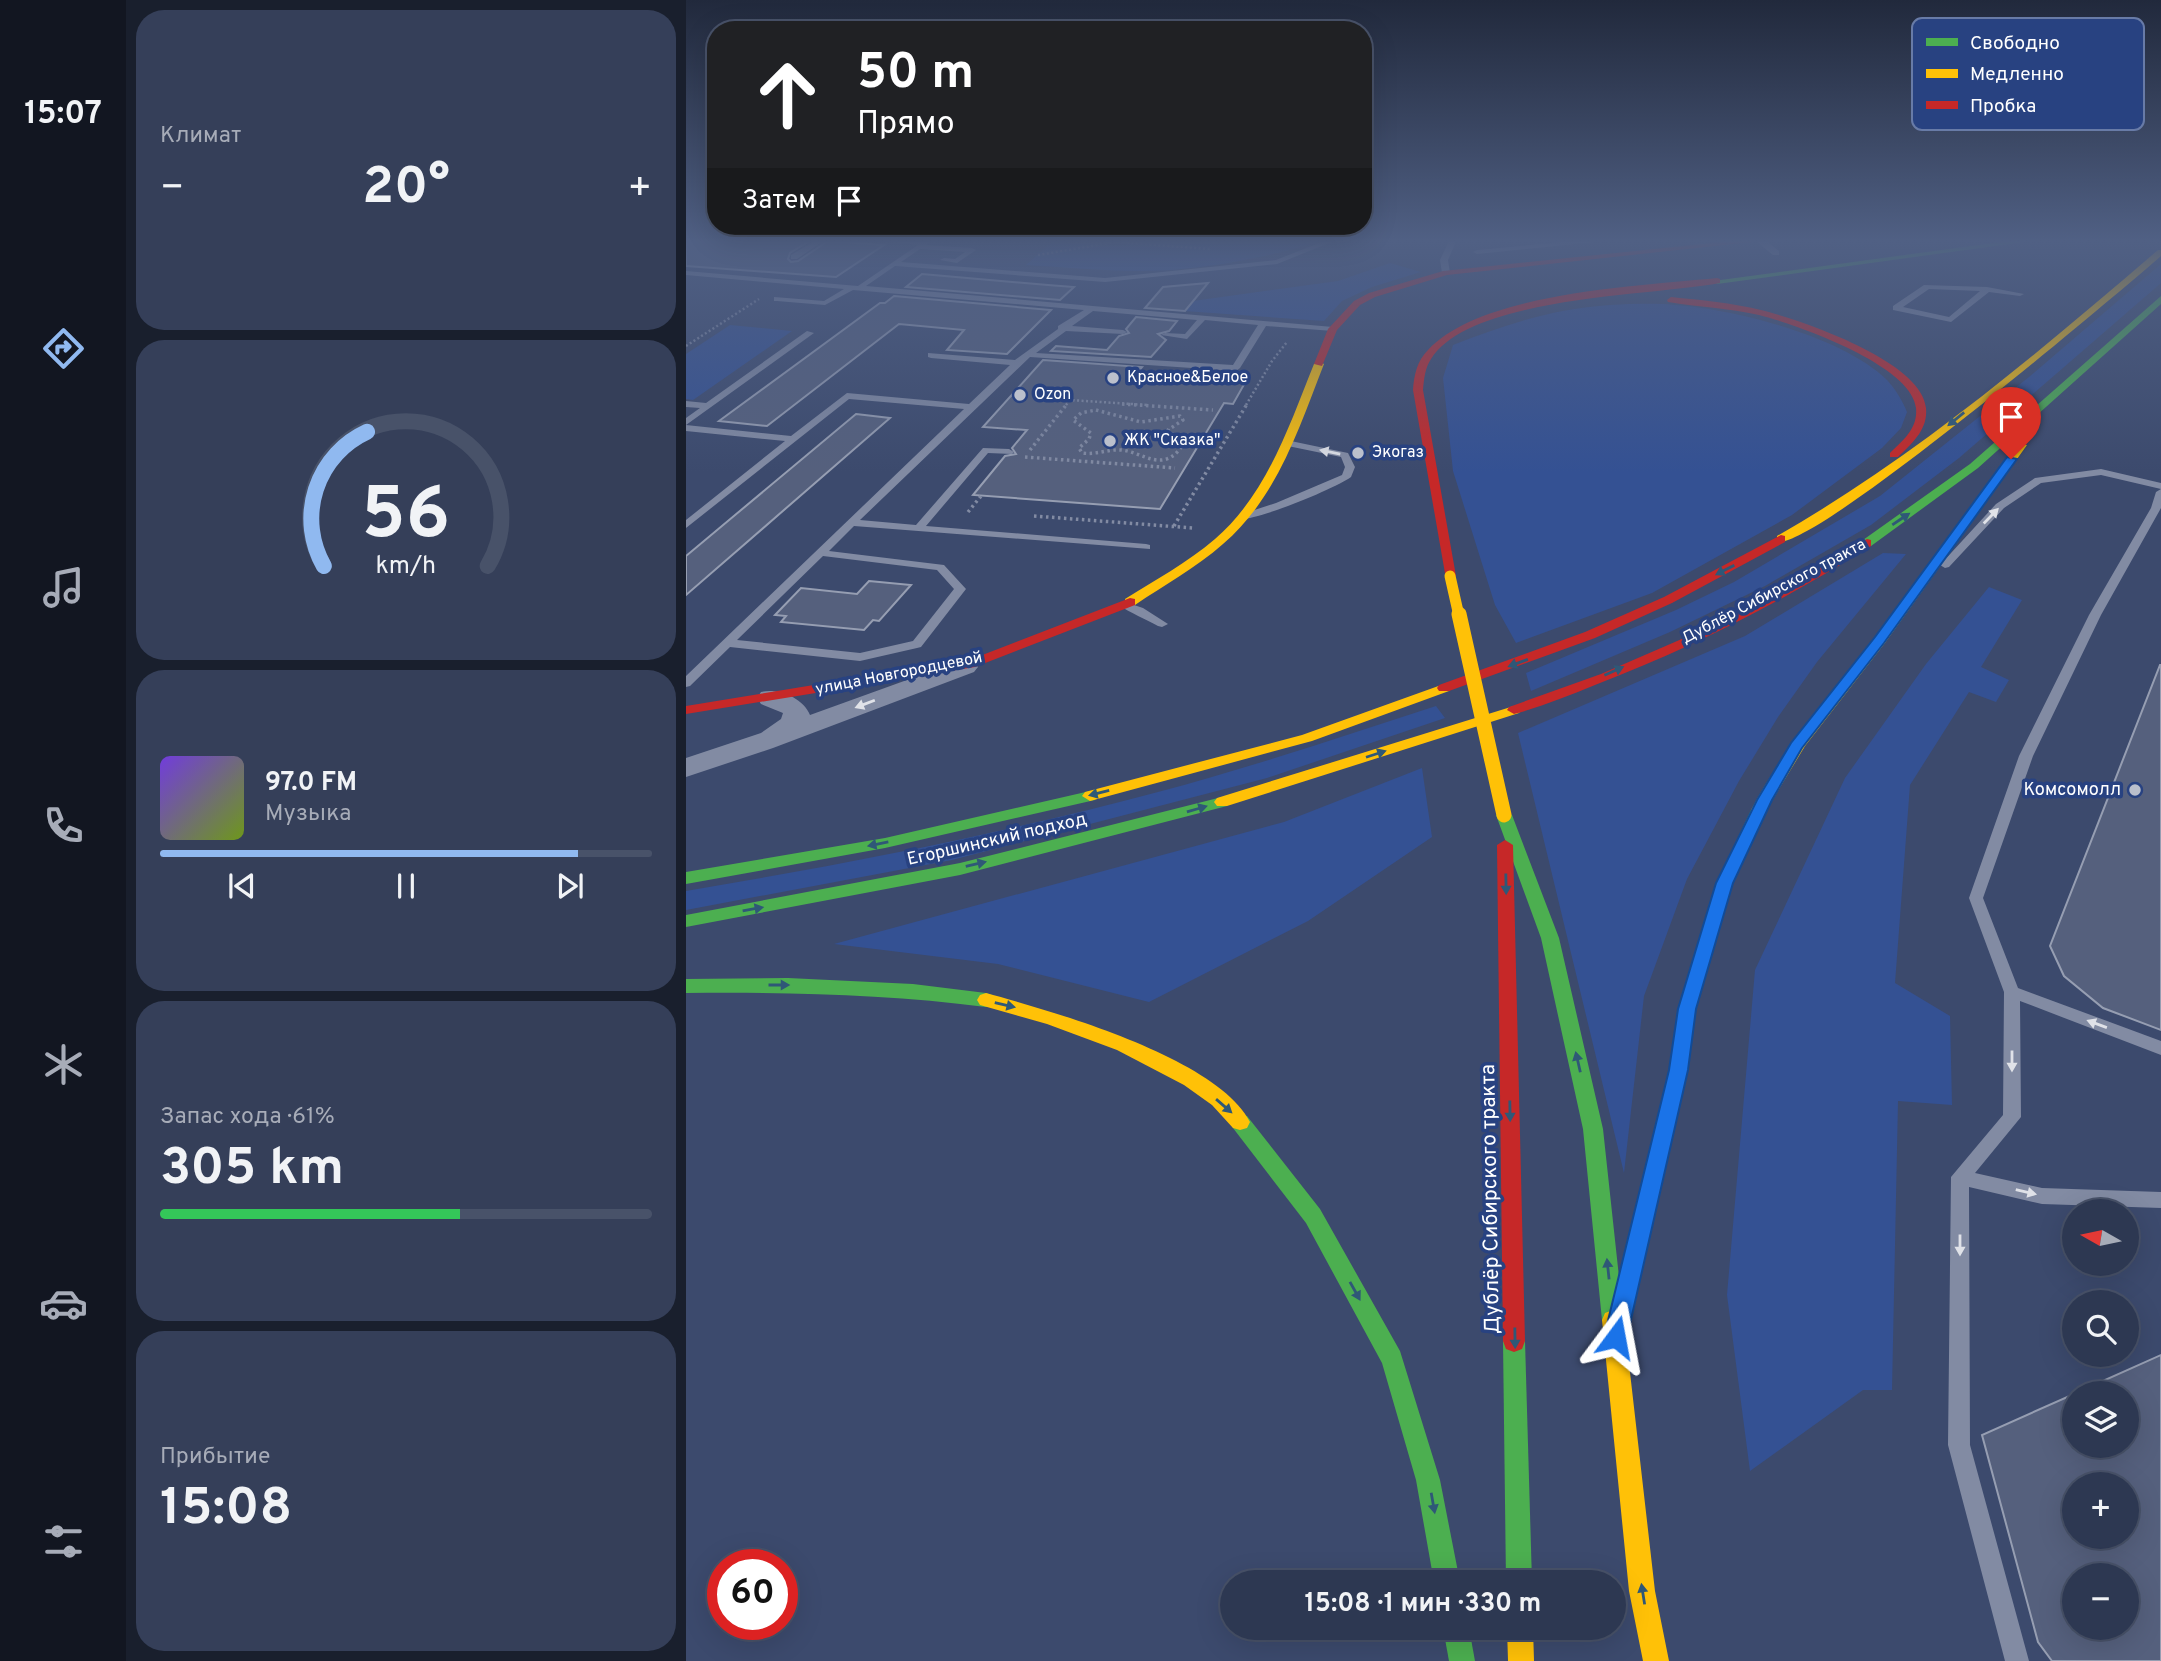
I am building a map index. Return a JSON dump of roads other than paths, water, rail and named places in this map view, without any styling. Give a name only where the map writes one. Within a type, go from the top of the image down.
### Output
[{"type":"main road","name":"улица Новгородцевой","points":[[686,710],[975,663],[1125,606],[1220,541],[1263,490],[1286,443],[1333,329],[1345,317]]},
{"type":"main road","name":"Дублёр Сибирского тракта","points":[[1495,317],[1448,335],[1424,361],[1418,390],[1450,576],[1504,815],[1550,938],[1593,1129],[1642,1591],[1656,1661]]},
{"type":"main road","name":"Дублёр Сибирского тракта","points":[[1751,556],[1910,443],[1921,425],[1922,414],[1913,389],[1895,371],[1853,346],[1773,317]]},
{"type":"main road","name":"Дублёр Сибирского тракта","points":[[1307,738],[1590,635],[1668,600],[1751,556],[1833,510],[1908,457],[2086,317]]},
{"type":"main road","name":"Дублёр Сибирского тракта","points":[[1312,776],[1577,687],[1702,633],[1851,553],[1926,503],[2076,378],[2142,317]]},
{"type":"main road","name":"Дублёр Сибирского тракта","points":[[1616,1337],[1679,1070],[1687,1009],[1725,883],[1764,800],[1796,746],[1880,640],[1979,500],[2076,378]]},
{"type":"main road","name":"Егоршинский подход","points":[[686,878],[886,843],[1097,794],[1307,738]]},
{"type":"main road","name":"Егоршинский подход","points":[[686,920],[881,886],[1070,843],[1312,776]]},
{"type":"main road","name":"Дублёр Сибирского тракта","points":[[1504,815],[1520,1570]]},
{"type":"main road","points":[[686,986],[788,985],[913,991],[977,998],[1033,1012],[1093,1032],[1168,1067],[1228,1106],[1313,1216],[1392,1359],[1428,1480],[1445,1570]]},
{"type":"main road","points":[[1458,1640],[1462,1661]]},
{"type":"main road","points":[[1520,1640],[1521,1661]]},
{"type":"street","points":[[686,768],[763,743],[975,663]]},
{"type":"street","points":[[763,743],[792,724],[797,714],[792,707],[770,698]]},
{"type":"lane","points":[[686,683],[1017,363],[1079,317]]},
{"type":"lane","points":[[1166,317],[1333,329]]},
{"type":"lane","points":[[1935,317],[1951,320],[1955,317]]},
{"type":"lane","points":[[1167,333],[1191,332],[1201,320]]},
{"type":"lane","points":[[1030,355],[1236,368],[1263,324]]},
{"type":"lane","points":[[1061,328],[1125,330]]},
{"type":"lane","points":[[686,422],[810,333]]},
{"type":"lane","points":[[931,355],[1017,363]]},
{"type":"lane","points":[[686,526],[847,396],[971,407]]},
{"type":"lane","points":[[686,404],[708,406]]},
{"type":"lane","points":[[686,428],[793,439]]},
{"type":"lane","points":[[1242,517],[1280,505],[1346,477],[1350,467],[1345,455],[1286,443]]},
{"type":"lane","points":[[918,529],[986,450],[1009,452]]},
{"type":"lane","points":[[1880,640],[2000,506],[2038,480],[2090,473],[2118,474],[2156,484]]},
{"type":"lane","points":[[2017,1661],[1959,1445],[1959,1177],[2012,1116],[2012,992],[1976,898],[2026,757],[2095,614],[2157,508],[2161,492]]},
{"type":"lane","points":[[853,523],[1146,547]]},
{"type":"lane","points":[[729,643],[860,657],[883,652],[917,644],[960,589],[940,567],[823,553]]},
{"type":"lane","points":[[1125,606],[1139,610],[1161,624]]},
{"type":"lane","points":[[2012,992],[2161,1048]]},
{"type":"lane","points":[[1959,1177],[2042,1196],[2161,1200]]},
{"type":"place","name":"Красное&Белое","points":[[1113,378]]},
{"type":"place","name":"Ozon","points":[[1020,395]]},
{"type":"place","name":"ЖК \"Сказка\"","points":[[1110,441]]},
{"type":"place","name":"Экогаз","points":[[1358,453]]},
{"type":"place","name":"Комсомолл","points":[[2135,790]]}]
